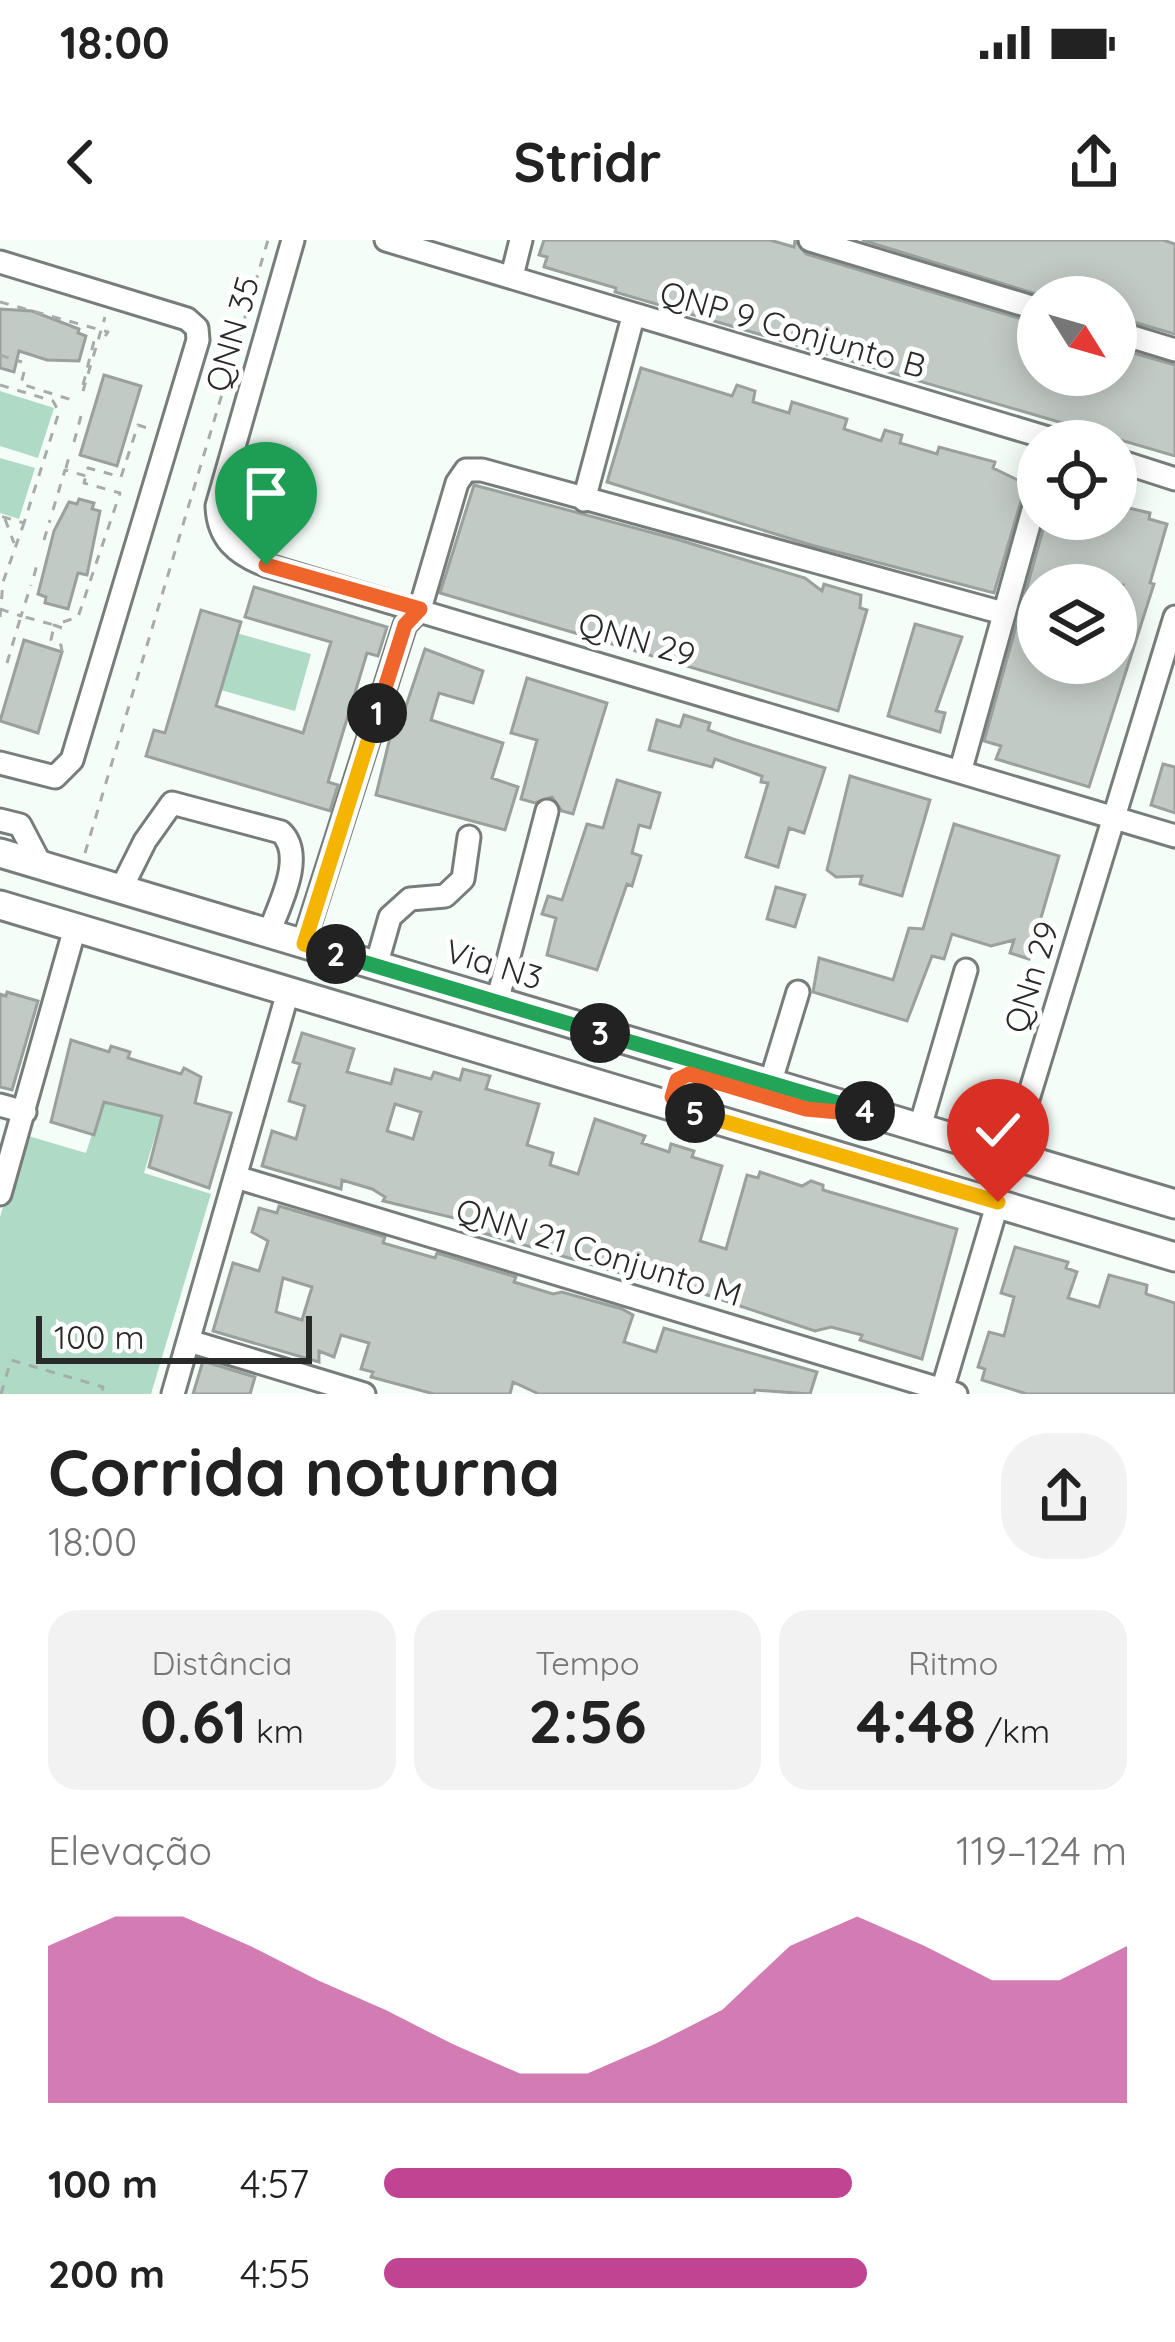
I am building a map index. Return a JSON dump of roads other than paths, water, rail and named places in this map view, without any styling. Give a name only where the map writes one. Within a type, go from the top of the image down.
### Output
[{"type":"main road","name":"Via N3","points":[[16,859],[1175,1204]]},
{"type":"main road","points":[[0,905],[1175,1257]]},
{"type":"main road","points":[[297,994],[369,1001],[629,1080],[642,1075],[648,1064],[646,1052],[636,1043]]},
{"type":"main road","points":[[683,1110],[672,1091],[677,1080],[689,1074],[806,1109],[881,1116]]},
{"type":"street","name":"QNN 35","points":[[293,240],[217,506],[222,532],[234,550],[249,559],[420,609]]},
{"type":"street","name":"QNP 9 Conjunto B","points":[[386,240],[1017,429]]},
{"type":"street","points":[[512,276],[521,240]]},
{"type":"street","points":[[810,240],[1017,303]]},
{"type":"street","points":[[0,262],[187,319],[198,334],[72,760],[56,777],[0,763]]},
{"type":"street","points":[[584,500],[633,316]]},
{"type":"street","points":[[1137,338],[1175,350]]},
{"type":"street","points":[[1137,467],[1175,479]]},
{"type":"street","points":[[304,944],[405,625],[420,609],[462,473],[477,469],[1003,613]]},
{"type":"street","points":[[961,769],[1024,540]]},
{"type":"street","name":"QNN 29","points":[[420,609],[1175,836]]},
{"type":"street","points":[[1114,817],[1175,617]]},
{"type":"street","points":[[122,889],[145,841],[172,803],[281,832],[290,840],[292,854],[269,933]]},
{"type":"street","points":[[497,1002],[547,811]]},
{"type":"street","name":"QNn 29","points":[[1011,1156],[1114,817]]},
{"type":"street","points":[[0,820],[20,825],[16,859]]},
{"type":"street","points":[[376,966],[391,917],[410,899],[445,896],[463,879],[469,837]]},
{"type":"street","points":[[0,1195],[75,928]]},
{"type":"street","points":[[920,1126],[966,970]]},
{"type":"street","points":[[770,1084],[798,992]]},
{"type":"street","points":[[173,1394],[236,1177],[297,994]]},
{"type":"street","points":[[0,1105],[25,1112]]},
{"type":"street","name":"QNN 21 Conjunto M","points":[[236,1177],[946,1393]]},
{"type":"street","points":[[946,1393],[998,1202]]},
{"type":"street","points":[[188,1341],[364,1394]]}]
